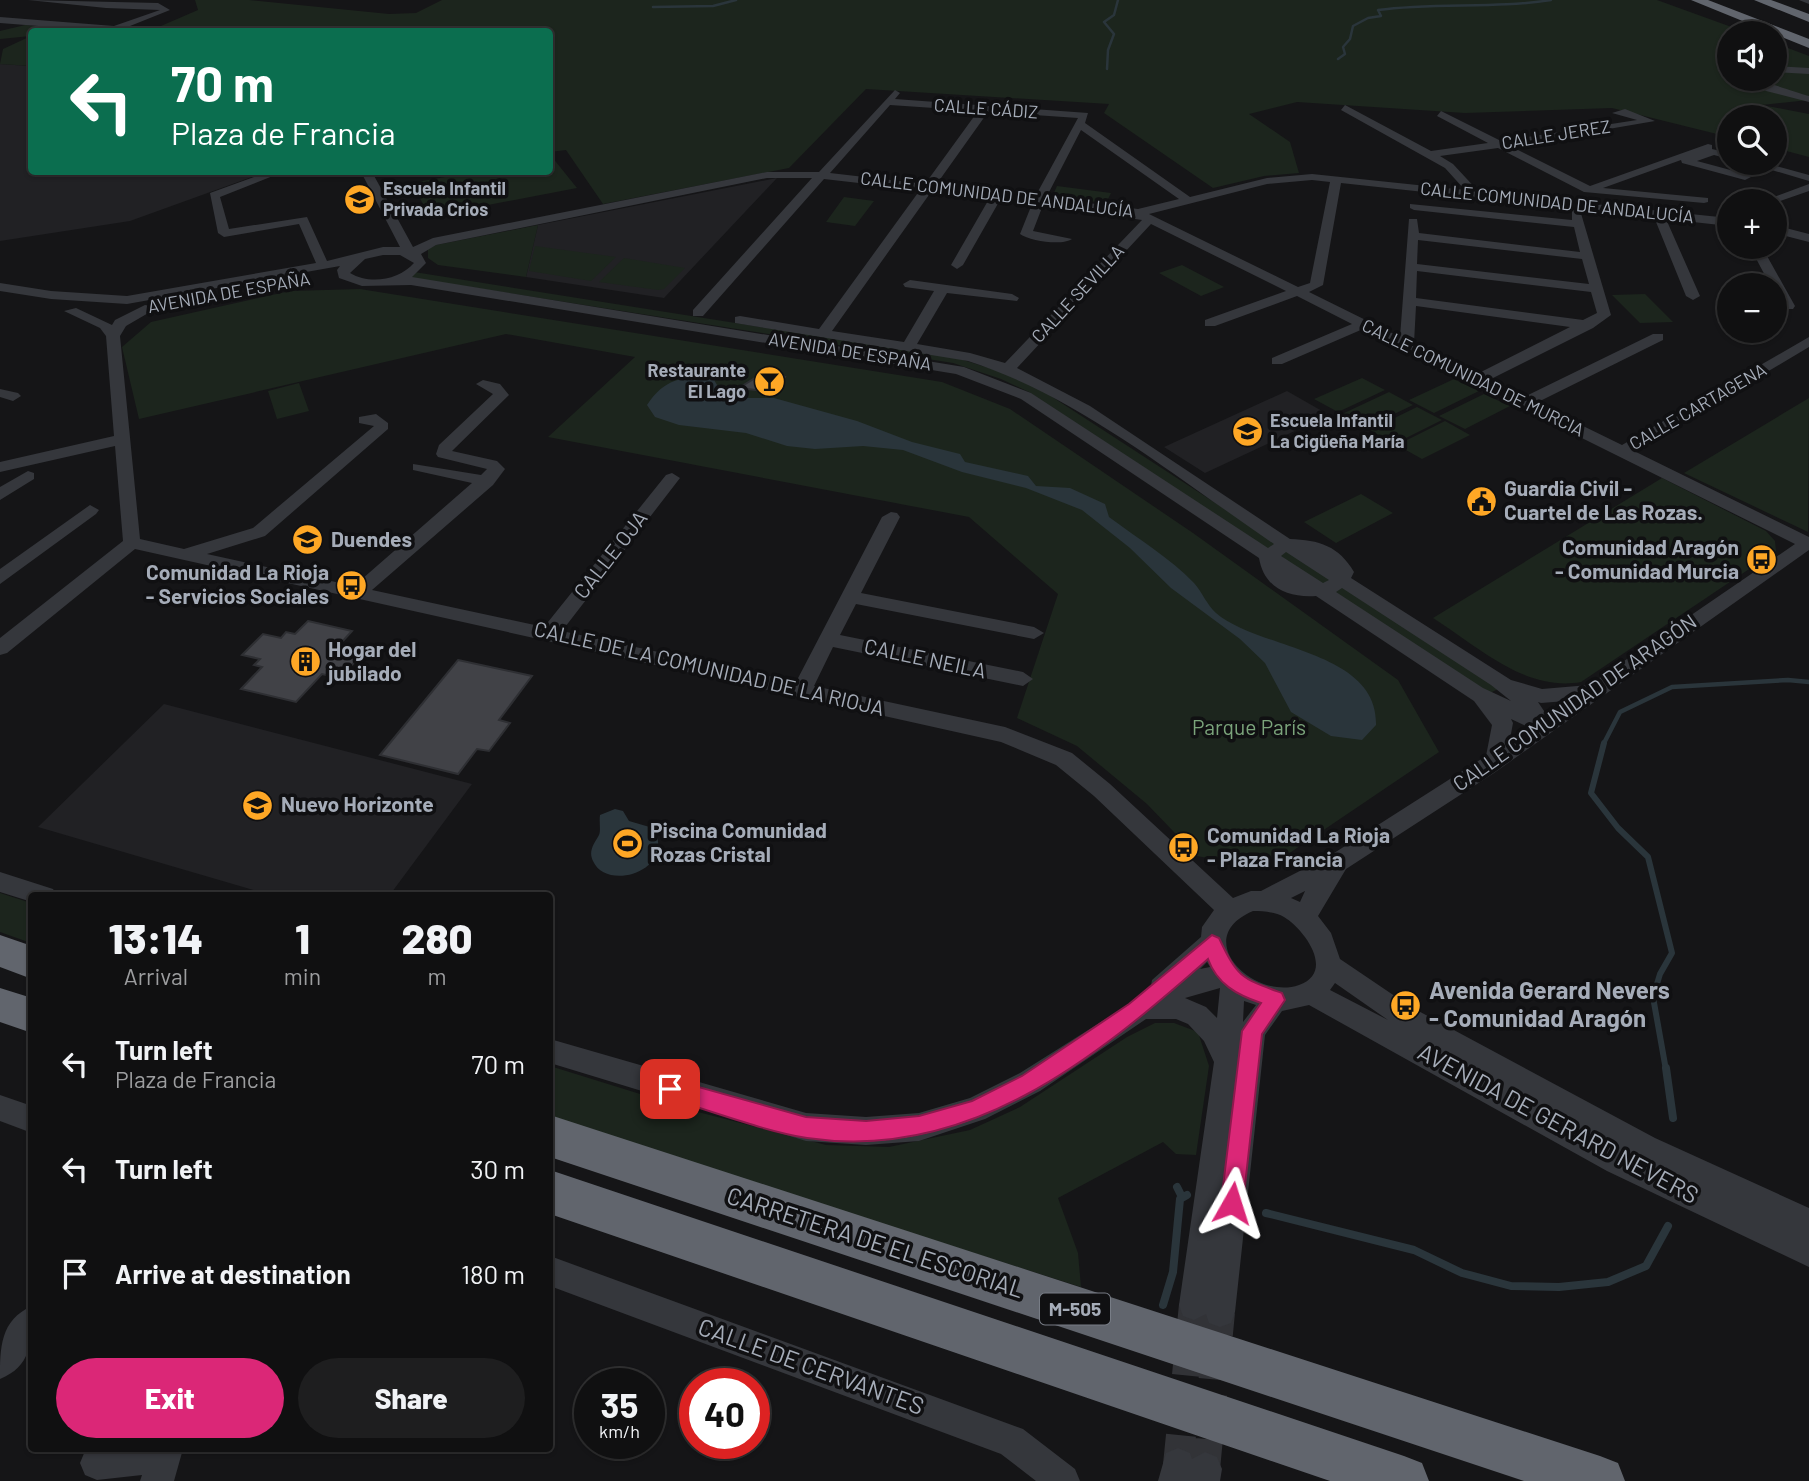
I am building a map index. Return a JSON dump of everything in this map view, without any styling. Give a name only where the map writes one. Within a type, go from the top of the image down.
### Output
[{"type":"highway","points":[[1697,0],[1809,44]]},
{"type":"highway","points":[[1718,0],[1809,34]]},
{"type":"highway","points":[[1760,0],[1809,18]]},
{"type":"highway","points":[[1744,2],[1809,26]]},
{"type":"highway","points":[[0,951],[28,963]]},
{"type":"highway","points":[[0,957],[28,964]]},
{"type":"highway","points":[[0,1005],[28,1015]]},
{"type":"highway","name":"CARRETERA DE EL ESCORIAL","points":[[553,1137],[1600,1481]]},
{"type":"highway","name":"M-505","points":[[553,1193],[1404,1481]]},
{"type":"highway","points":[[1062,1364],[1357,1481]]},
{"type":"street","points":[[32,0],[106,6],[158,5],[166,10],[118,28]]},
{"type":"street","points":[[1803,0],[1809,2]]},
{"type":"street","points":[[0,20],[102,28]]},
{"type":"street","points":[[1787,70],[1809,71]]},
{"type":"street","points":[[1777,91],[1809,99]]},
{"type":"street","name":"CALLE CÁDIZ","points":[[822,175],[892,97],[1082,120]]},
{"type":"street","points":[[1345,108],[1449,166],[1475,194]]},
{"type":"street","points":[[824,332],[985,109]]},
{"type":"street","name":"CALLE JEREZ","points":[[1428,155],[1650,121],[1625,112],[1617,113]]},
{"type":"street","points":[[1441,114],[1588,190],[1704,200]]},
{"type":"street","points":[[1066,239],[1026,234],[1039,201],[1082,120],[1186,199]]},
{"type":"street","points":[[1588,190],[1708,147]]},
{"type":"street","points":[[1717,153],[1686,161],[1717,169]]},
{"type":"street","points":[[1787,172],[1809,178]]},
{"type":"street","points":[[268,175],[214,195],[224,233],[303,220],[323,265]]},
{"type":"street","name":"CALLE COMUNIDAD DE ANDALUCÍA","points":[[385,282],[414,258],[420,247],[433,242],[767,175],[822,175],[928,186],[1144,216],[1186,199],[1284,178],[1336,179],[1717,220]]},
{"type":"street","points":[[698,313],[822,175]]},
{"type":"street","points":[[1738,175],[1745,177]]},
{"type":"street","points":[[368,176],[399,237],[414,258]]},
{"type":"street","points":[[1210,323],[1316,285],[1336,179]]},
{"type":"street","points":[[1787,195],[1809,187]]},
{"type":"street","points":[[1407,346],[1413,188]]},
{"type":"street","points":[[1588,190],[1594,206]]},
{"type":"street","points":[[957,265],[997,195]]},
{"type":"street","points":[[1414,206],[1577,219],[1604,315],[1477,380]]},
{"type":"street","points":[[1658,214],[1693,296]]},
{"type":"street","name":"CALLE COMUNIDAD DE MURCIA","points":[[1144,216],[1808,542]]},
{"type":"street","name":"CALLE SEVILLA","points":[[1008,369],[1144,216]]},
{"type":"street","points":[[1787,232],[1809,238]]},
{"type":"street","points":[[1412,236],[1586,256]]},
{"type":"street","points":[[383,251],[399,237]]},
{"type":"street","name":"CALLE COMUNIDAD DE ANDALUCÍA","points":[[399,237],[414,242],[433,242]]},
{"type":"street","name":"AVENIDA DE ESPAÑA","points":[[0,287],[89,299],[127,300],[352,260],[383,251],[698,313],[970,357],[1008,369],[1085,409],[1286,544],[1319,548],[1333,555],[1345,572],[1343,580],[1498,680],[1528,704],[1544,726]]},
{"type":"street","points":[[1763,259],[1788,306]]},
{"type":"street","points":[[344,275],[344,270],[352,260]]},
{"type":"street","points":[[1412,267],[1595,289]]},
{"type":"street","name":"AVENIDA DE ESPAÑA","points":[[113,324],[145,309],[280,282],[344,275],[359,282],[411,281],[959,370],[1026,396],[1268,556],[1267,566],[1274,577],[1287,586],[1323,591],[1476,693],[1544,726]]},
{"type":"street","name":"AVENIDA DE ESPAÑA","points":[[113,324],[124,305],[204,292],[240,281]]},
{"type":"street","points":[[909,284],[1012,298]]},
{"type":"street","points":[[908,347],[943,288]]},
{"type":"street","name":"AVENIDA DE ESPAÑA","points":[[89,299],[113,307],[113,324]]},
{"type":"street","points":[[0,300],[71,311],[113,324],[132,543],[0,648]]},
{"type":"street","points":[[1380,332],[1408,308],[1588,325]]},
{"type":"street","points":[[1278,360],[1363,324]]},
{"type":"street","points":[[1525,403],[1658,337]]},
{"type":"street","name":"CALLE CARTAGENA","points":[[1623,451],[1809,341]]},
{"type":"street","points":[[358,592],[487,481],[497,469],[491,464],[444,454],[444,448],[500,395],[495,387],[483,384]]},
{"type":"street","points":[[185,554],[259,532],[383,426],[382,422],[376,419],[362,423]]},
{"type":"street","points":[[0,467],[123,439]]},
{"type":"street","points":[[419,467],[487,481]]},
{"type":"street","points":[[0,495],[28,476]]},
{"type":"street","name":"CALLE OJA","points":[[550,633],[671,478]]},
{"type":"street","points":[[0,578],[90,510]]},
{"type":"street","points":[[802,689],[891,517]]},
{"type":"street","name":"CALLE COMUNIDAD DE ARAGÓN","points":[[1264,901],[1339,862],[1496,760],[1808,542]]},
{"type":"street","name":"CALLE DE LA COMUNIDAD DE LA RIOJA","points":[[132,543],[1005,735],[1064,759],[1102,790],[1229,909]]},
{"type":"street","points":[[1268,556],[1275,548],[1286,544]]},
{"type":"street","points":[[1323,591],[1335,587],[1343,580]]},
{"type":"street","points":[[848,596],[1034,633]]},
{"type":"street","name":"CALLE NEILA","points":[[827,639],[1023,679]]},
{"type":"street","name":"AVENIDA DE ESPAÑA","points":[[1498,680],[1541,696],[1594,692]]},
{"type":"street","name":"AVENIDA DE ESPAÑA","points":[[1476,693],[1503,723],[1496,760]]},
{"type":"street","name":"CALLE COMUNIDAD DE ARAGÓN","points":[[1305,918],[1315,895],[1339,862]]},
{"type":"street","points":[[0,882],[32,892]]},
{"type":"street","points":[[1251,901],[1264,901],[1292,909],[1305,918],[1323,940],[1329,965],[1319,986],[1310,993],[1275,1000],[1246,990],[1220,965],[1212,943],[1216,924],[1229,909],[1251,901]]},
{"type":"street","points":[[1136,1011],[1212,943]]},
{"type":"street","name":"AVENIDA DE GERARD NEVERS","points":[[1329,965],[1402,1015],[1606,1140],[1809,1252]]},
{"type":"street","points":[[553,1052],[806,1127],[866,1131],[919,1127],[975,1110],[1030,1083],[1136,1011],[1191,982],[1231,978]]},
{"type":"street","points":[[1231,978],[1227,1062],[1207,1308],[1252,1031],[1275,1000]]},
{"type":"street","name":"AVENIDA DE GERARD NEVERS","points":[[1310,993],[1365,1018],[1505,1101],[1606,1140]]},
{"type":"street","points":[[1136,1011],[1180,1006],[1199,1016],[1217,1037],[1227,1062]]},
{"type":"street","points":[[0,1108],[28,1118]]},
{"type":"street","name":"AVENIDA DE GERARD NEVERS","points":[[1636,1156],[1809,1223]]},
{"type":"street","name":"CALLE DE CERVANTES","points":[[553,1272],[1011,1441],[1063,1481]]},
{"type":"street","points":[[0,1363],[28,1326]]},
{"type":"street","points":[[96,1464],[162,1462]]},
{"type":"shaded area","points":[[0,64],[28,66],[28,175],[258,175],[130,221],[0,241]]},
{"type":"shaded area","points":[[777,178],[664,298],[526,277],[538,225]]},
{"type":"shaded area","points":[[711,375],[725,398],[774,398],[857,421],[912,442],[960,454],[965,462],[1028,476],[1036,486],[1070,488],[1105,504],[1109,517],[1185,574],[1216,613],[1259,636],[1338,666],[1358,681],[1371,700],[1376,725],[1362,740],[1331,736],[1291,712],[1265,663],[1240,639],[1171,588],[1130,548],[1082,510],[1026,488],[962,472],[903,450],[863,446],[815,449],[787,446],[746,433],[679,425],[655,417],[647,405],[667,384]]},
{"type":"shaded area","name":"Escuela Infantil La Cigüeña María","points":[[1287,391],[1329,415],[1205,473],[1164,447]]},
{"type":"shaded area","name":"Nuevo Horizonte","points":[[164,704],[472,784],[392,892],[260,892],[38,827]]},
{"type":"shaded area","name":"Piscina Comunidad Rozas Cristal","points":[[615,809],[623,811],[629,821],[653,828],[658,843],[656,855],[649,865],[638,872],[612,875],[601,870],[593,861],[591,854],[600,833],[600,815]]},
{"type":"green space","points":[[195,0],[249,0],[389,14],[416,13],[442,0],[1657,0],[1717,22],[1717,91],[1787,91],[1787,48],[1809,56],[1809,100],[1762,105],[1717,105],[1717,134],[1612,108],[1465,113],[1297,102],[1249,114],[1290,142],[1299,173],[1264,176],[1213,188],[1104,113],[1109,104],[866,89],[789,168],[603,204],[566,150],[553,152],[553,28],[156,28],[198,10]]},
{"type":"green space","points":[[25,25],[57,28],[28,28],[28,36],[0,39],[0,31]]},
{"type":"green space","points":[[28,37],[28,66],[0,64],[3,49]]},
{"type":"green space","points":[[1787,110],[1809,114],[1809,157],[1787,151]]},
{"type":"green space","points":[[553,158],[577,188],[430,216],[411,183],[457,175],[553,175]]},
{"type":"green space","points":[[1057,186],[1111,193],[1106,203],[1052,197]]},
{"type":"green space","points":[[844,197],[874,201],[855,226],[826,222]]},
{"type":"green space","points":[[538,225],[526,277],[438,265],[428,258],[428,249],[436,245]]},
{"type":"green space","points":[[535,246],[616,257],[591,281],[529,271]]},
{"type":"green space","points":[[624,258],[685,268],[664,289],[658,290],[599,282]]},
{"type":"green space","points":[[1182,265],[1224,287],[1201,296],[1159,273]]},
{"type":"green space","points":[[414,272],[957,358],[1008,374],[1040,389],[1500,688],[1488,694],[1029,392],[1001,379],[953,363],[406,277]]},
{"type":"green space","name":"Parque París","points":[[360,289],[942,382],[1010,409],[1193,533],[1398,680],[1439,752],[1266,869],[1197,856],[1147,804],[1077,746],[1017,718],[1058,594],[969,517],[548,437],[635,357],[506,334],[139,419],[122,347],[151,322],[290,291]]},
{"type":"green space","points":[[1645,294],[1673,322],[1640,323],[1612,295]]},
{"type":"green space","points":[[1362,378],[1385,390],[1338,412],[1314,399]]},
{"type":"green space","points":[[1454,379],[1479,391],[1434,413],[1409,400]]},
{"type":"green space","points":[[299,383],[309,411],[277,419],[268,391]]},
{"type":"green space","points":[[1389,392],[1413,405],[1365,428],[1342,414]]},
{"type":"green space","points":[[1484,394],[1510,406],[1465,429],[1439,416]]},
{"type":"green space","points":[[1809,398],[1808,532],[1684,473]]},
{"type":"green space","points":[[1417,407],[1442,420],[1394,444],[1370,430]]},
{"type":"green space","points":[[1445,421],[1470,435],[1422,459],[1397,445]]},
{"type":"green space","points":[[1662,478],[1766,531],[1775,541],[1776,551],[1581,682],[1560,683],[1522,674],[1485,654],[1433,618]]},
{"type":"green space","points":[[1361,494],[1393,513],[1336,543],[1304,522]]},
{"type":"green space","points":[[0,893],[28,902],[28,942],[0,932]]},
{"type":"green space","points":[[1155,1023],[1174,1023],[1198,1032],[1209,1066],[1196,1155],[1176,1154],[1163,1142],[1058,1198],[1078,1253],[1081,1287],[553,1120],[553,1067],[698,1112],[826,1145],[889,1147],[970,1130],[1020,1107],[1127,1037]]},
{"type":"building","name":"Restaurante El Lago","points":[[770,371],[785,377],[775,388],[765,391],[739,388],[758,376],[759,372]]},
{"type":"building","name":"Hogar del jubilado","points":[[308,621],[352,631],[340,644],[348,645],[342,652],[360,656],[340,678],[322,674],[296,702],[241,689],[262,667],[254,665],[260,659],[242,655],[263,634],[281,638],[286,632],[295,634]]},
{"type":"building","points":[[458,660],[532,676],[499,720],[510,723],[489,751],[477,749],[458,774],[380,755]]},
{"type":"waterway","points":[[653,7],[713,6],[736,0]]},
{"type":"waterway","points":[[1107,69],[1108,50],[1114,34],[1104,22],[1114,15],[1118,0]]},
{"type":"waterway","points":[[1338,59],[1345,54],[1343,47],[1350,39],[1353,26],[1368,18],[1381,16],[1378,10],[1551,0]]},
{"type":"waterway","points":[[1604,743],[1620,712],[1672,687],[1788,680],[1809,682]]},
{"type":"waterway","points":[[1604,743],[1591,793],[1618,828],[1648,857],[1672,953],[1660,974],[1653,997],[1666,1070]]},
{"type":"waterway","points":[[1666,1068],[1673,1118]]},
{"type":"waterway","points":[[1177,1187],[1182,1197]]},
{"type":"waterway","points":[[1163,1305],[1173,1272],[1180,1199],[1187,1195]]},
{"type":"waterway","points":[[1266,1213],[1414,1250],[1462,1273],[1511,1286],[1559,1287],[1608,1282],[1646,1266],[1668,1226]]},
{"type":"tunnel","points":[[1178,1465],[1194,1305]]},
{"type":"tunnel","points":[[1205,1469],[1220,1312]]},
{"type":"place","name":"Escuela Infantil Privada Crios","points":[[360,199]]},
{"type":"place","name":"Restaurante El Lago","points":[[769,381]]},
{"type":"place","name":"Escuela Infantil La Cigüeña María","points":[[1247,431]]},
{"type":"place","name":"Guardia Civil - Cuartel de Las Rozas.","points":[[1481,501]]},
{"type":"place","name":"Duendes","points":[[308,540]]},
{"type":"place","name":"Comunidad Aragón - Comunidad Murcia","points":[[1762,560]]},
{"type":"place","name":"Comunidad La Rioja - Servicios Sociales","points":[[352,585]]},
{"type":"place","name":"Hogar del jubilado","points":[[305,662]]},
{"type":"place","name":"Nuevo Horizonte","points":[[258,805]]},
{"type":"place","name":"Piscina Comunidad Rozas Cristal","points":[[627,843]]},
{"type":"place","name":"Comunidad La Rioja - Plaza Francia","points":[[1184,848]]},
{"type":"place","name":"Avenida Gerard Nevers - Comunidad Aragón","points":[[1406,1005]]},
{"type":"route","points":[[670,1089],[806,1127],[866,1131],[919,1127],[975,1110],[1030,1083],[1136,1011],[1212,943],[1220,965],[1233,981],[1246,990],[1275,1000],[1252,1031],[1232,1203]]}]
